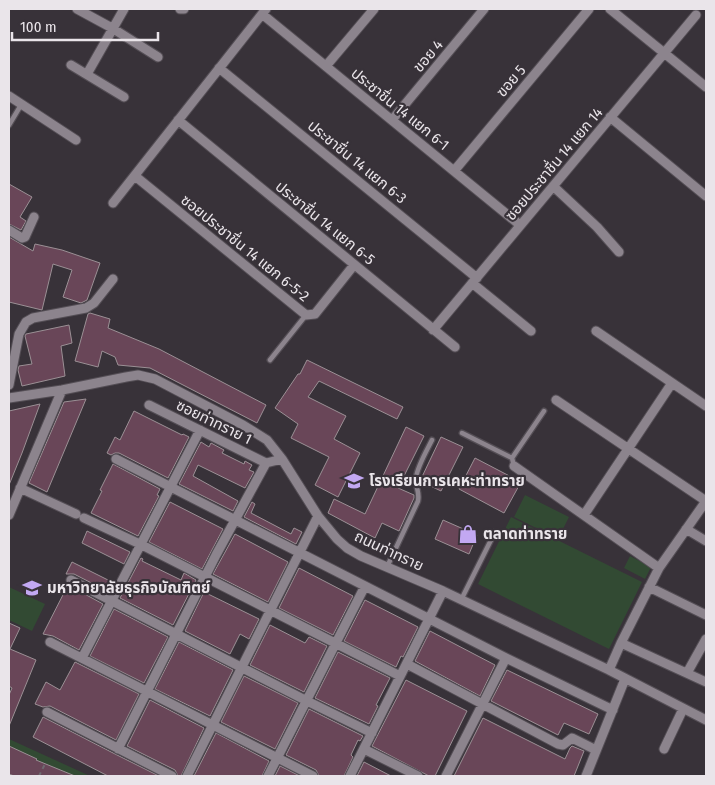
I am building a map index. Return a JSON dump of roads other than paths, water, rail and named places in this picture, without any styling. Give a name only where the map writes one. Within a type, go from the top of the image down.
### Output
[{"type":"street","points":[[76,9],[158,56]]},
{"type":"street","points":[[87,74],[124,9]]},
{"type":"street","points":[[326,66],[374,9]]},
{"type":"street","name":"ขอย 4","points":[[392,120],[484,9]]},
{"type":"street","name":"ฃอย 5","points":[[454,171],[589,9]]},
{"type":"street","points":[[610,9],[706,87]]},
{"type":"street","points":[[113,203],[264,11]]},
{"type":"street","name":"ประชาชื่น 14 แยก 6-1","points":[[264,11],[326,66],[520,226]]},
{"type":"street","name":"ซอยประชาชื่น 14 แยก 14","points":[[433,330],[696,15]]},
{"type":"street","points":[[71,65],[124,97]]},
{"type":"street","name":"ประชาชื่น 14 แยก 6-3","points":[[219,68],[475,280],[531,331]]},
{"type":"street","points":[[9,96],[76,140]]},
{"type":"street","points":[[610,117],[706,196]]},
{"type":"street","name":"ประชาชื่น 14 แยก 6-5","points":[[178,120],[455,347]]},
{"type":"street","name":"ซอยประชาชื่น 14 แยก 6-5-2","points":[[135,176],[306,314],[315,314],[354,265]]},
{"type":"street","points":[[553,186],[597,227],[619,252]]},
{"type":"street","points":[[9,230],[22,238],[26,237],[34,217]]},
{"type":"street","points":[[9,386],[19,334],[26,322],[33,318],[86,308],[94,303],[113,279]]},
{"type":"street","points":[[596,331],[706,406]]},
{"type":"street","name":"ถนนท่าทราย","points":[[9,398],[138,375],[155,380],[256,432],[273,446],[318,516],[337,539],[348,548],[361,556],[443,591],[609,670],[706,720]]},
{"type":"street","points":[[584,514],[672,383]]},
{"type":"street","points":[[9,515],[62,390]]},
{"type":"street","points":[[556,400],[706,501],[659,568],[609,670]]},
{"type":"street","name":"ซอยท่าทราย 1","points":[[149,405],[266,463]]},
{"type":"street","points":[[82,658],[200,430]]},
{"type":"street","points":[[116,459],[506,658],[613,710]]},
{"type":"street","points":[[118,749],[234,520],[266,463],[282,459]]},
{"type":"street","points":[[513,462],[659,568]]},
{"type":"street","points":[[20,488],[142,545],[400,676]]},
{"type":"street","points":[[186,776],[318,516]]},
{"type":"street","points":[[686,530],[706,540]]},
{"type":"street","points":[[71,580],[372,733]]},
{"type":"street","points":[[268,776],[364,586]]},
{"type":"street","points":[[649,587],[706,615]]},
{"type":"street","points":[[350,776],[443,591]]},
{"type":"street","points":[[688,673],[706,639]]},
{"type":"street","points":[[50,642],[313,776]]},
{"type":"street","points":[[621,643],[706,682]]},
{"type":"street","points":[[446,776],[506,658]]},
{"type":"street","points":[[407,664],[558,744],[563,745],[572,738],[596,750]]},
{"type":"street","points":[[586,776],[626,679]]},
{"type":"street","points":[[664,749],[683,709]]},
{"type":"street","points":[[47,712],[172,776]]},
{"type":"street","points":[[364,749],[418,776]]},
{"type":"lane","points":[[9,125],[21,104]]},
{"type":"lane","points":[[270,360],[306,314]]},
{"type":"lane","points":[[462,433],[513,462],[544,411]]},
{"type":"lane","points":[[387,567],[418,501],[420,495],[416,484],[417,474],[432,440]]},
{"type":"lane","points":[[461,600],[495,532]]},
{"type":"place","name":"โรงเรียนการเคหะท่าทราย","points":[[354,481]]},
{"type":"place","name":"ตลาดท่าทราย","points":[[468,534]]},
{"type":"place","name":"มหาวิทยาลัยธุรกิจบัณฑิตย์","points":[[32,588]]}]
